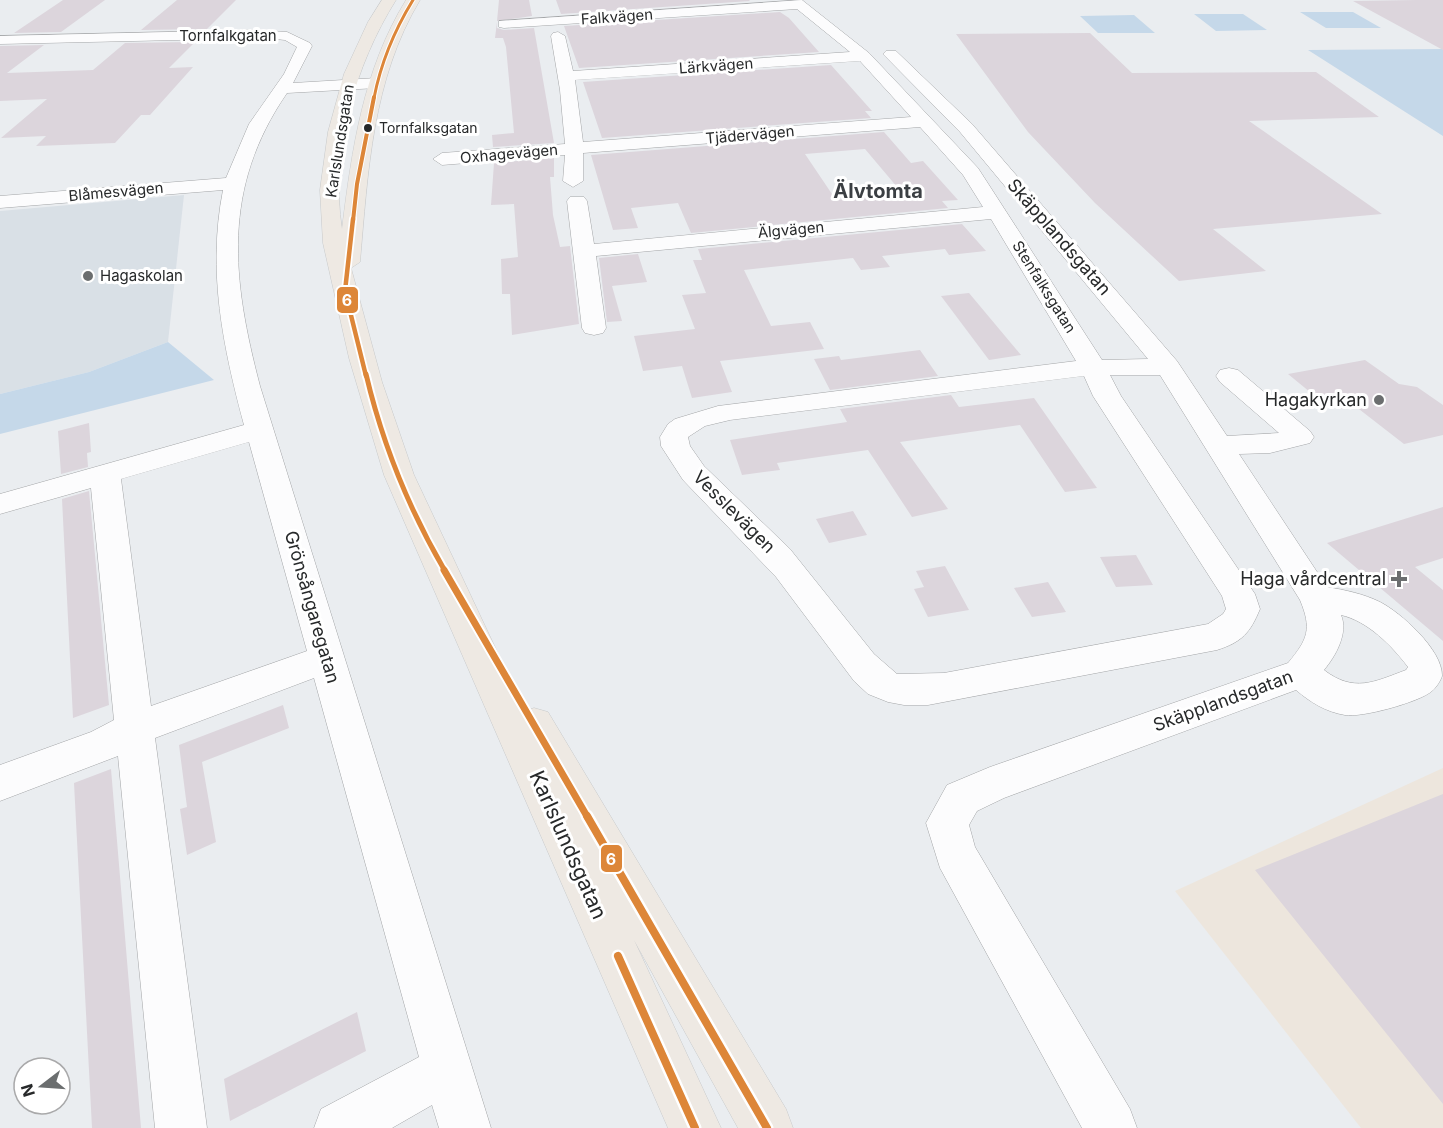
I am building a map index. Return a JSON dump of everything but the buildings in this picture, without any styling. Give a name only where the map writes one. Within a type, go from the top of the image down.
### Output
[{"type":"main road","name":"Karlslundsgatan","points":[[389,0],[369,30],[348,85],[330,196],[333,239],[374,408],[399,475],[695,1128]]},
{"type":"main road","name":"Karlslundsgatan","points":[[345,291],[357,184],[377,83],[391,37],[413,0]]},
{"type":"main road","name":"Karlslundsgatan","points":[[440,562],[767,1128]]},
{"type":"street","name":"Skäpplandsgatan","points":[[828,0],[886,49],[966,128],[1168,367],[1316,597],[1326,621],[1320,649],[1301,673],[990,785],[962,798],[947,823],[955,854],[1111,1128]]},
{"type":"street","name":"Falkvägen","points":[[504,24],[556,22],[798,2]]},
{"type":"street","name":"Stenfalksgatan","points":[[798,2],[864,56],[971,172],[1081,344],[1107,396],[1239,594],[1242,613]]},
{"type":"street","name":"Oxhagevägen","points":[[556,22],[568,76],[576,148],[575,191],[594,328]]},
{"type":"street","name":"Tornfalkgatan","points":[[0,40],[226,34],[286,36],[302,42],[304,50],[280,89]]},
{"type":"street","name":"Lärkvägen","points":[[568,76],[864,56]]},
{"type":"street","points":[[280,89],[377,83]]},
{"type":"street","name":"Grönsångaregatan","points":[[280,89],[249,138],[232,183],[225,244],[227,297],[231,324],[465,1128]]},
{"type":"street","name":"Tjädervägen","points":[[576,148],[924,122]]},
{"type":"street","name":"Oxhagevägen","points":[[442,159],[576,148]]},
{"type":"street","name":"Blåmesvägen","points":[[0,202],[232,183]]},
{"type":"street","name":"Älgvägen","points":[[585,251],[997,212]]},
{"type":"street","name":"Vesslevägen","points":[[1168,367],[1092,368],[738,411],[690,423],[675,432],[672,440],[674,449],[703,482],[785,563],[863,666],[883,684],[909,691],[944,688],[1216,636],[1237,623],[1242,613]]},
{"type":"street","points":[[1218,445],[1255,446],[1283,442],[1300,436],[1229,376]]},
{"type":"street","points":[[0,504],[244,434]]},
{"type":"street","points":[[105,475],[181,1128]]},
{"type":"street","points":[[1301,673],[1325,693],[1346,700],[1375,698],[1419,681],[1428,668],[1420,654],[1383,621],[1359,607],[1316,597]]},
{"type":"street","points":[[0,783],[105,744],[134,729],[327,658]]},
{"type":"street","points":[[340,1128],[447,1069]]},
{"type":"shaded area","points":[[1300,12],[1353,12],[1381,28],[1326,28]]},
{"type":"shaded area","points":[[1194,14],[1243,14],[1267,30],[1216,31]]},
{"type":"shaded area","points":[[1134,15],[1155,33],[1098,33],[1080,16]]},
{"type":"shaded area","points":[[1443,49],[1443,136],[1308,50]]},
{"type":"shaded area","name":"Hagaskolan","points":[[184,195],[168,342],[89,372],[0,394],[0,211]]},
{"type":"shaded area","points":[[168,342],[214,380],[0,434],[0,394],[89,372]]},
{"type":"shaded area","points":[[1443,768],[1443,1128],[1361,1128],[1175,891]]},
{"type":"transit line","name":"6","points":[[413,0],[397,26],[380,69],[357,184],[345,291],[374,408],[399,475],[440,562],[767,1128]]},
{"type":"transit line","name":"6","points":[[618,956],[695,1128]]},
{"type":"place","name":"Tornfalksgatan","points":[[368,128]]},
{"type":"place","name":"Hagaskolan","points":[[88,276]]},
{"type":"place","name":"Hagakyrkan","points":[[1379,400]]},
{"type":"place","name":"Haga vårdcentral","points":[[1399,579]]},
{"type":"district","name":"Älvtomta","points":[[878,191]]}]
